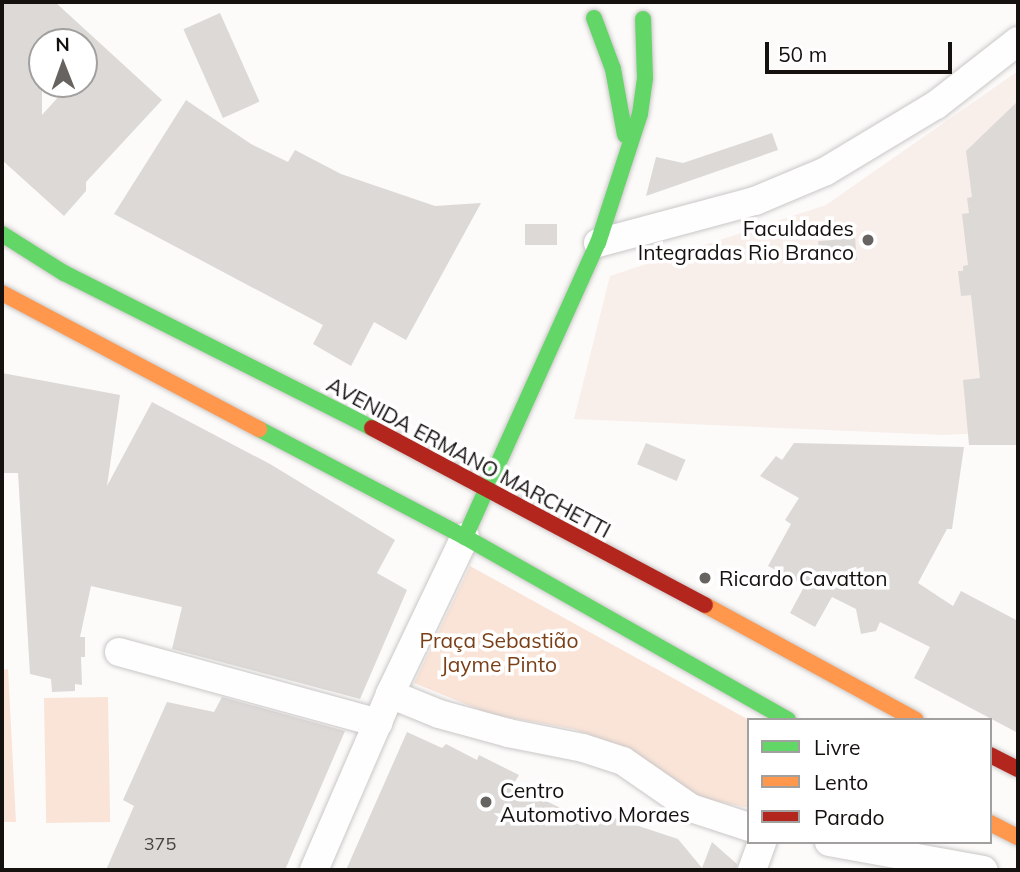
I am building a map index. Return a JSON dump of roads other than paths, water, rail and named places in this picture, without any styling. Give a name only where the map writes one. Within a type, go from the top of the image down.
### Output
[{"type":"main road","points":[[585,2],[594,18],[613,69],[627,155]]},
{"type":"main road","points":[[465,537],[598,243],[640,114],[645,78],[643,19],[652,2]]},
{"type":"main road","points":[[594,18],[618,28],[643,19]]},
{"type":"main road","name":"AVENIDA ERMANO MARCHETTI","points":[[2,234],[89,285],[488,487],[912,718]]},
{"type":"main road","points":[[2,293],[465,537],[784,718]]},
{"type":"main road","points":[[992,756],[1018,769]]},
{"type":"main road","points":[[992,824],[1018,837]]},
{"type":"street","points":[[598,243],[755,201],[826,171],[936,105],[1018,41]]},
{"type":"street","points":[[314,870],[390,694],[465,537]]},
{"type":"street","points":[[119,652],[378,723]]},
{"type":"street","points":[[390,694],[439,714],[508,733],[583,748],[623,761],[691,807],[729,823],[747,827]]},
{"type":"street","points":[[752,870],[761,844]]},
{"type":"street","points":[[840,844],[983,870]]},
{"type":"place","name":"Faculdades Integradas Rio Branco","points":[[868,240]]},
{"type":"place","name":"Ricardo Cavatton","points":[[705,578]]},
{"type":"place","name":"Centro Automotivo Moraes","points":[[486,802]]},
{"type":"park label","name":"Praça Sebastião Jayme Pinto","points":[[499,652]]}]
